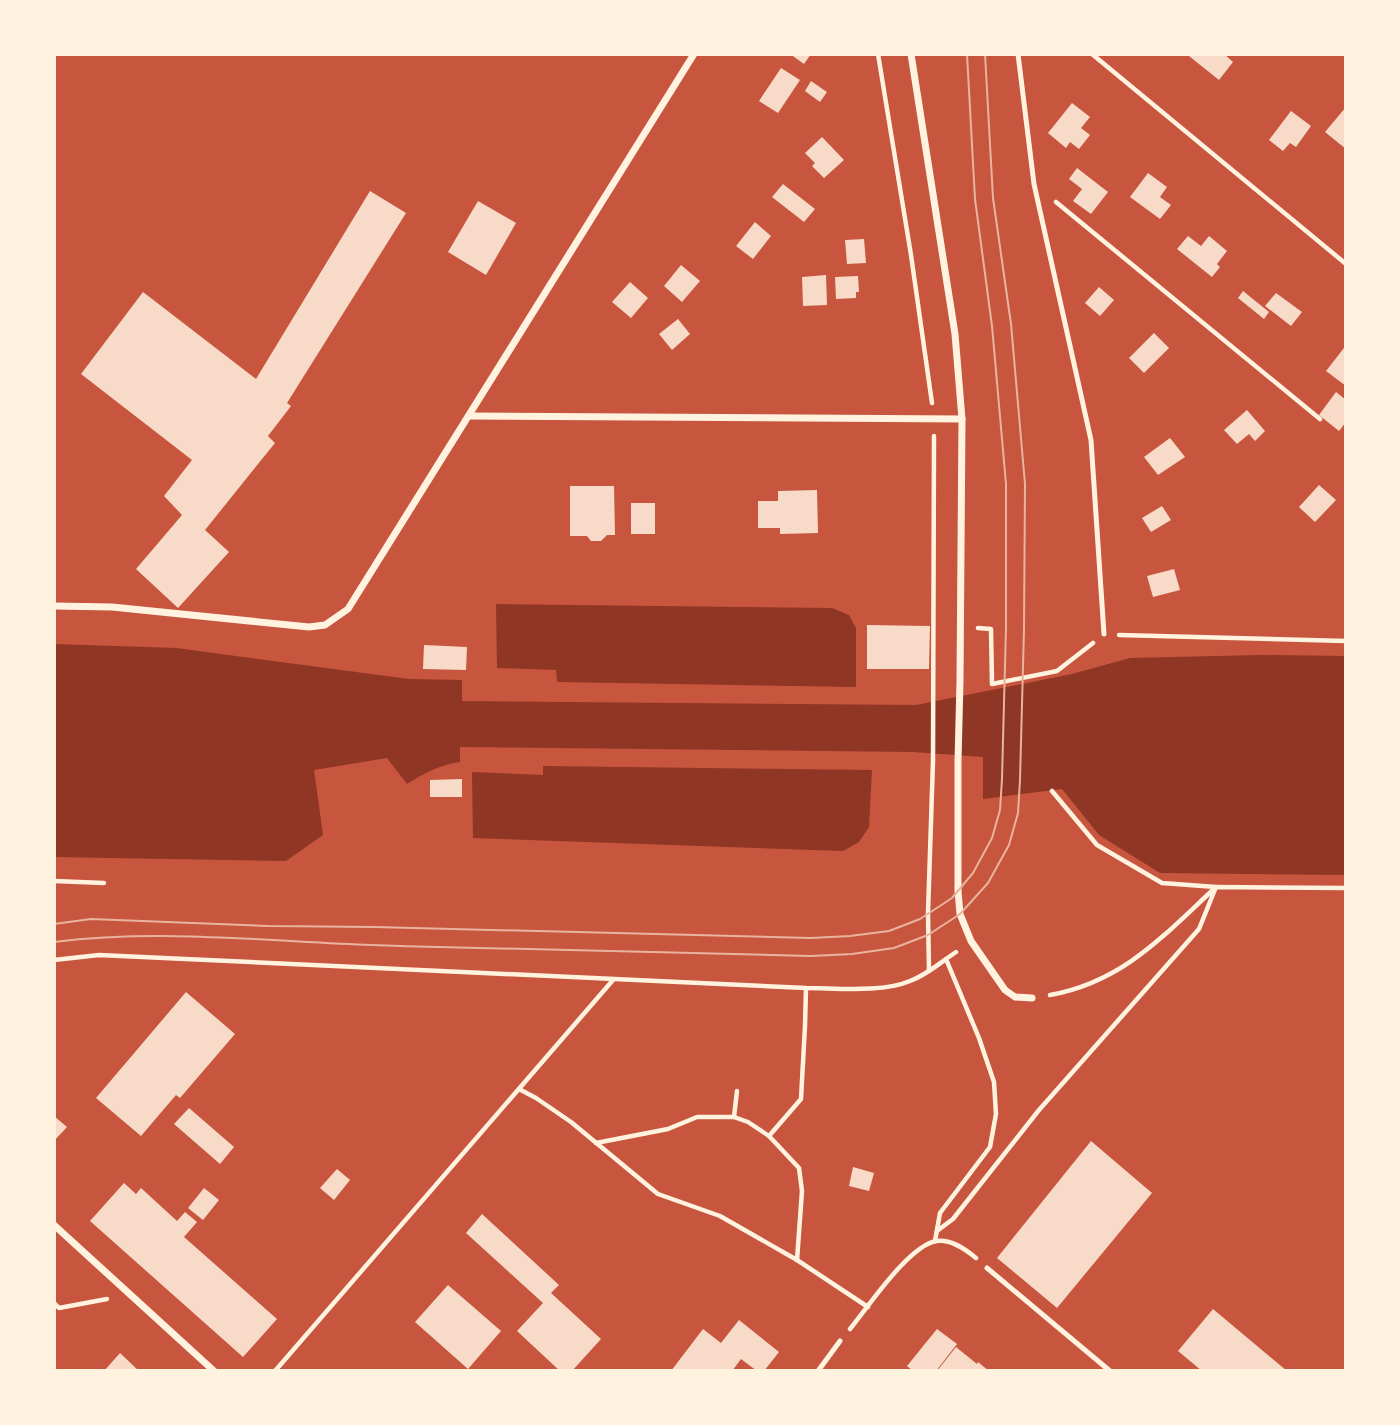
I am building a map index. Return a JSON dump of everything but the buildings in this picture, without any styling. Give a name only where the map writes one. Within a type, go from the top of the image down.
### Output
[{"type":"street","points":[[54,606],[112,607],[309,627],[325,625],[348,609],[694,54]]},
{"type":"street","points":[[911,54],[955,334],[962,419],[958,761],[960,914],[971,941],[1005,990],[1015,997],[1032,998]]},
{"type":"street","points":[[469,416],[962,419]]},
{"type":"street","points":[[54,1226],[214,1371]]},
{"type":"lane","points":[[1018,54],[1034,184],[1091,440],[1104,634]]},
{"type":"lane","points":[[987,1268],[1110,1371]]},
{"type":"lane","points":[[818,1371],[840,1341]]},
{"type":"path","points":[[878,54],[934,419],[929,971]]},
{"type":"path","points":[[1092,54],[1346,264]]},
{"type":"path","points":[[1034,184],[1320,419]]},
{"type":"path","points":[[992,642],[992,684],[1057,671],[1104,634],[1346,641]]},
{"type":"path","points":[[1052,791],[1097,845],[1162,883],[1216,887],[1346,888]]},
{"type":"path","points":[[54,881],[104,883]]},
{"type":"path","points":[[1032,998],[1072,991],[1118,971],[1153,947],[1216,887]]},
{"type":"path","points":[[937,1231],[953,1219],[1039,1110],[1199,929],[1216,887]]},
{"type":"path","points":[[54,960],[99,955],[806,988],[885,988],[909,982],[971,941]]},
{"type":"path","points":[[935,1241],[940,1213],[989,1147],[996,1114],[994,1082],[946,959]]},
{"type":"path","points":[[275,1371],[613,979]]},
{"type":"path","points":[[769,1136],[801,1099],[806,988]]},
{"type":"path","points":[[519,1089],[571,1122],[658,1194],[720,1216],[797,1260],[868,1307]]},
{"type":"path","points":[[734,1117],[737,1091]]},
{"type":"path","points":[[596,1143],[668,1129],[697,1117],[734,1117],[748,1122],[769,1136],[799,1168],[802,1191],[797,1260]]},
{"type":"path","points":[[840,1341],[899,1267],[916,1250],[935,1241],[950,1242],[967,1251],[987,1268]]},
{"type":"path","points":[[54,1303],[59,1308],[130,1295]]},
{"type":"shaded area","points":[[496,604],[832,608],[849,615],[856,628],[856,687],[557,682],[556,670],[497,668]]},
{"type":"shaded area","points":[[54,644],[176,648],[409,679],[462,680],[462,701],[916,705],[1072,674],[1130,658],[1346,656],[1346,875],[1160,873],[1099,835],[1062,789],[983,799],[983,757],[913,752],[460,747],[460,762],[432,770],[407,784],[387,758],[314,770],[323,835],[286,861],[54,857]]},
{"type":"shaded area","points":[[543,766],[872,770],[869,827],[859,842],[843,851],[473,838],[472,772],[543,775]]},
{"type":"tram line","points":[[54,924],[91,919],[268,926],[811,938],[889,931],[920,919],[952,898],[973,873],[992,838],[1000,810],[1006,628],[1006,484],[992,326],[975,199],[967,54]]},
{"type":"tram line","points":[[54,942],[173,936],[427,947],[811,956],[894,948],[928,935],[960,914],[988,883],[1009,845],[1018,813],[1020,780],[1025,484],[1011,324],[993,198],[985,54]]}]
